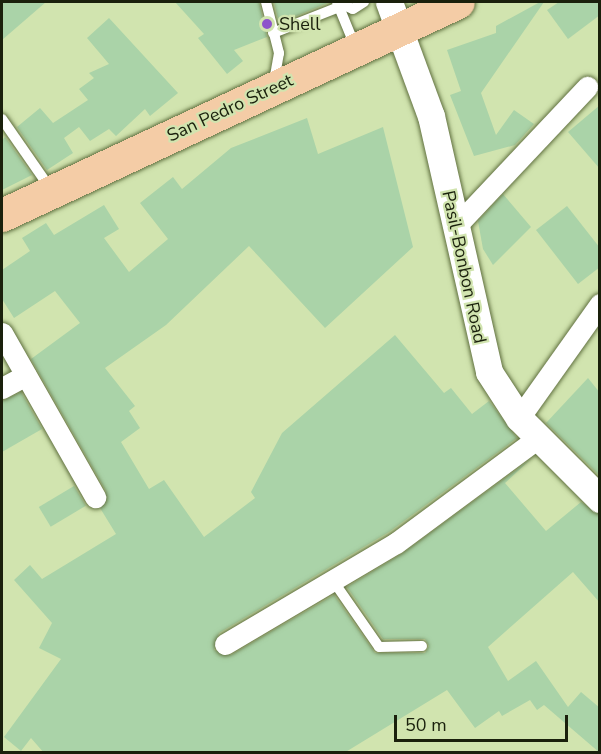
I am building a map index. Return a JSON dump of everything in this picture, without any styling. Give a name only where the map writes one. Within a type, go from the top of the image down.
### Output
[{"type":"main road","name":"San Pedro Street","points":[[2,215],[356,49],[395,16],[458,2]]},
{"type":"street","name":"Pasil-Bonbon Road","points":[[395,16],[431,116],[457,225],[480,347],[519,418],[600,499]]},
{"type":"street","points":[[457,225],[587,87]]},
{"type":"street","points":[[519,418],[600,304]]},
{"type":"street","points":[[2,333],[95,497]]},
{"type":"street","points":[[2,388],[26,375]]},
{"type":"street","points":[[225,644],[334,582],[538,438]]},
{"type":"lane","points":[[266,2],[279,52],[273,88]]},
{"type":"lane","points":[[273,33],[337,4],[353,9],[364,2]]},
{"type":"lane","points":[[337,4],[356,49]]},
{"type":"lane","points":[[2,119],[52,191]]},
{"type":"lane","points":[[334,582],[379,647],[422,646]]},
{"type":"building","points":[[2,2],[46,2],[2,40]]},
{"type":"building","points":[[175,2],[259,2],[267,37],[234,50],[243,61],[227,74],[198,38],[204,34]]},
{"type":"building","points":[[274,2],[330,2],[279,23]]},
{"type":"building","points":[[544,2],[481,93],[496,135],[514,110],[534,124],[515,145],[474,156],[450,95],[461,91],[447,50],[496,33],[496,26]]},
{"type":"building","points":[[559,2],[600,2],[600,15],[568,39],[547,10]]},
{"type":"building","points":[[109,18],[178,93],[150,116],[145,109],[116,136],[109,129],[90,141],[79,127],[64,138],[73,153],[47,170],[17,127],[40,108],[53,123],[88,100],[79,89],[94,78],[89,73],[109,64],[87,38]]},
{"type":"building","points":[[600,105],[600,169],[568,132]]},
{"type":"building","points":[[307,118],[318,154],[383,127],[413,247],[325,328],[249,246],[166,325],[105,368],[135,406],[129,411],[140,428],[121,442],[149,489],[164,480],[204,537],[255,498],[251,492],[282,433],[395,335],[444,393],[451,388],[472,414],[489,401],[517,438],[389,532],[219,633],[214,650],[231,655],[334,595],[375,653],[425,653],[429,646],[425,639],[383,639],[347,587],[403,553],[531,459],[505,483],[546,531],[581,502],[600,514],[600,603],[573,572],[488,647],[508,681],[536,661],[568,707],[581,692],[600,708],[600,753],[544,705],[537,710],[530,700],[502,716],[499,711],[475,728],[447,690],[344,753],[44,753],[31,738],[21,751],[4,737],[61,659],[39,648],[52,623],[14,580],[30,565],[42,579],[116,534],[100,508],[106,491],[31,359],[80,323],[55,291],[14,318],[2,299],[2,270],[30,251],[22,238],[46,223],[54,235],[104,205],[119,229],[104,238],[129,272],[168,239],[140,203],[173,177],[182,189],[231,148]]},
{"type":"building","points":[[5,137],[32,175],[2,190],[2,140]]},
{"type":"building","points":[[503,194],[531,227],[493,265],[483,249],[478,221]]},
{"type":"building","points":[[567,206],[600,248],[600,267],[578,284],[536,230]]},
{"type":"building","points":[[588,378],[600,393],[600,476],[546,423]]},
{"type":"building","points":[[21,392],[42,429],[2,452],[2,401]]},
{"type":"building","points":[[74,486],[86,506],[51,527],[39,507]]},
{"type":"place","name":"Shell","points":[[267,24]]}]
